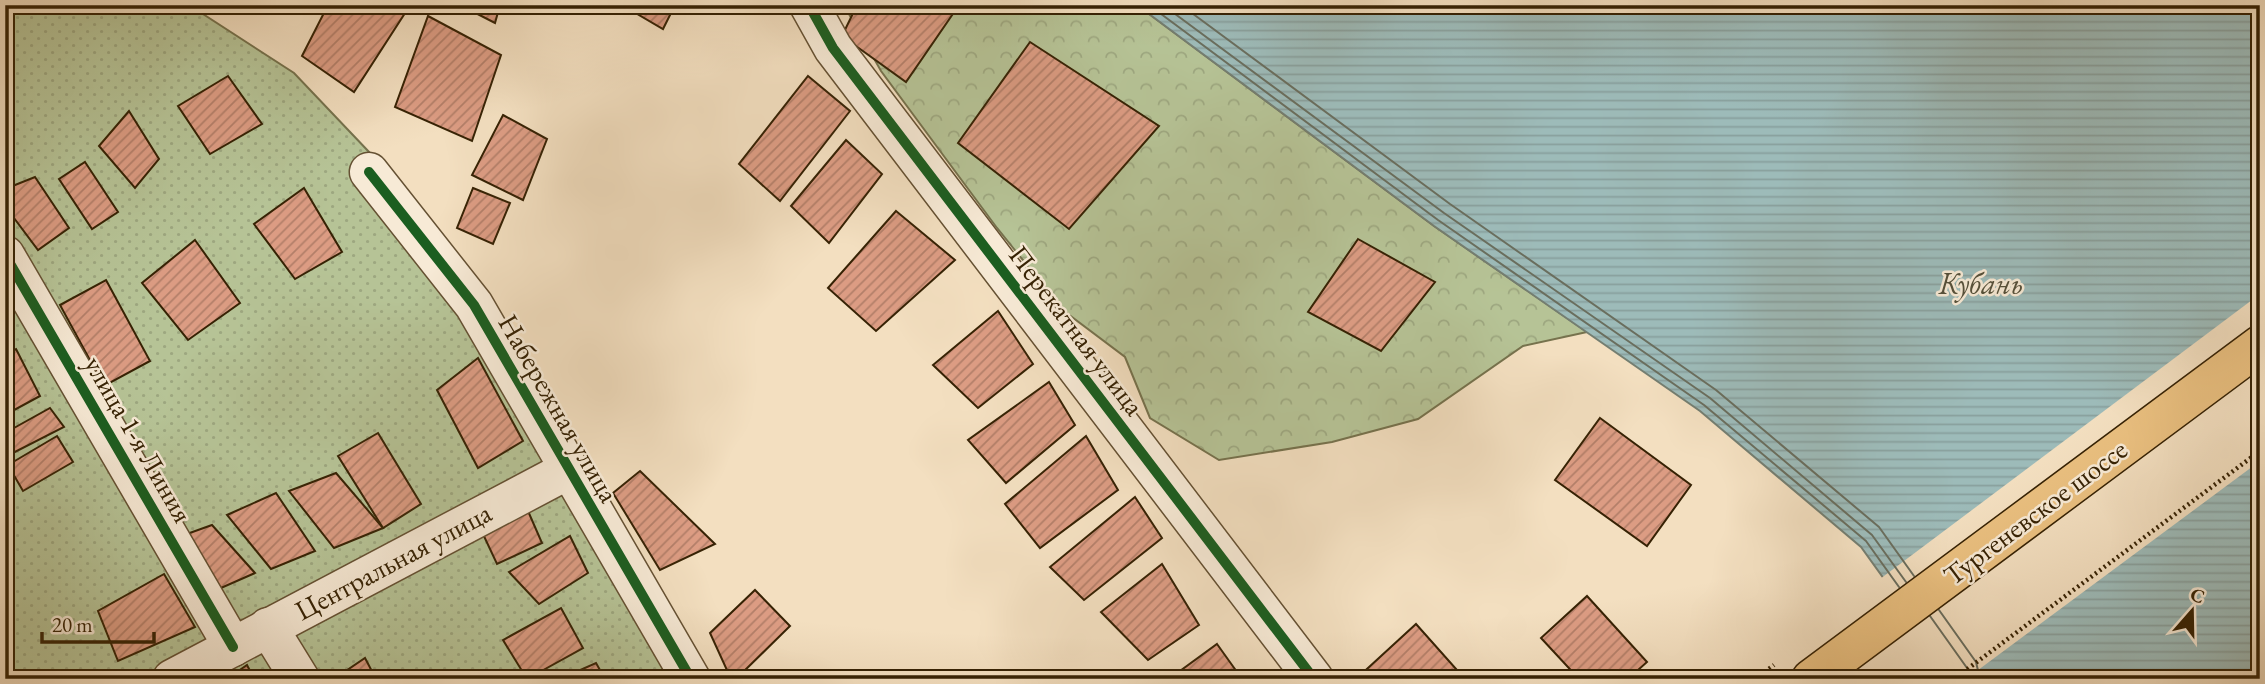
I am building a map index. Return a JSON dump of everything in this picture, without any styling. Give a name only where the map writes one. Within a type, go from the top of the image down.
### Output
[{"type":"highway","name":"Тургеневское шоссе","points":[[1811,679],[2260,345]]},
{"type":"street","name":"Перекатная улица","points":[[809,5],[833,48],[1314,679]]},
{"type":"street","name":"Набережная улица","points":[[369,172],[474,305],[554,477],[691,679]]},
{"type":"street","name":"улица 1-я Линия","points":[[5,255],[233,647]]},
{"type":"street","name":"Центральная улица","points":[[172,679],[554,477]]},
{"type":"street","points":[[268,627],[300,679]]},
{"type":"path","points":[[1954,679],[2260,451]]},
{"type":"green space","points":[[5,5],[189,5],[294,73],[370,153],[481,301],[704,679],[5,679]]},
{"type":"green space","points":[[840,5],[1137,5],[1434,226],[1587,332],[1523,346],[1418,419],[1332,442],[1219,460],[1150,418],[1125,357],[1064,311],[997,228],[881,71],[845,7]]},
{"type":"water","name":"Кубань","points":[[1137,5],[2260,5],[2260,679],[1956,679],[1861,547],[1700,411],[1434,226]]},
{"type":"pier","points":[[2260,294],[2260,461],[1966,679],[1951,679],[1880,579]]},
{"type":"building","points":[[328,5],[392,5],[407,10],[354,92],[302,56]]},
{"type":"building","points":[[460,5],[500,5],[495,23]]},
{"type":"building","points":[[622,5],[675,5],[663,29]]},
{"type":"building","points":[[857,5],[959,5],[906,82],[842,36]]},
{"type":"building","points":[[428,16],[501,55],[472,141],[395,107]]},
{"type":"building","points":[[1030,42],[1159,126],[1069,229],[958,143]]},
{"type":"building","points":[[228,76],[262,124],[210,154],[178,106]]},
{"type":"building","points":[[808,76],[850,111],[780,201],[739,164]]},
{"type":"building","points":[[129,111],[159,159],[135,188],[99,146]]},
{"type":"building","points":[[503,115],[547,139],[523,200],[472,175]]},
{"type":"building","points":[[846,140],[882,174],[829,243],[791,206]]},
{"type":"building","points":[[85,162],[118,212],[92,229],[59,179]]},
{"type":"building","points":[[35,177],[69,228],[38,250],[5,206],[5,189]]},
{"type":"building","points":[[304,188],[342,252],[295,279],[254,224]]},
{"type":"building","points":[[473,188],[510,203],[493,244],[457,228]]},
{"type":"building","points":[[896,211],[955,260],[876,331],[828,288]]},
{"type":"building","points":[[1358,239],[1435,282],[1381,351],[1308,312]]},
{"type":"building","points":[[195,240],[240,303],[188,340],[142,283]]},
{"type":"building","points":[[106,280],[150,361],[104,386],[60,305]]},
{"type":"building","points":[[998,311],[1033,364],[978,408],[933,365]]},
{"type":"building","points":[[16,349],[40,396],[5,415],[5,355]]},
{"type":"building","points":[[478,358],[523,441],[478,468],[437,390]]},
{"type":"building","points":[[1049,382],[1075,425],[1006,483],[968,440]]},
{"type":"building","points":[[50,408],[64,427],[5,457],[5,433]]},
{"type":"building","points":[[1600,418],[1691,485],[1647,546],[1555,480]]},
{"type":"building","points":[[378,433],[421,504],[383,528],[338,456]]},
{"type":"building","points":[[57,436],[73,462],[23,491],[8,465]]},
{"type":"building","points":[[1086,436],[1118,490],[1040,548],[1005,504]]},
{"type":"building","points":[[640,471],[715,544],[660,570],[613,493]]},
{"type":"building","points":[[336,473],[383,528],[334,548],[289,491]]},
{"type":"building","points":[[276,493],[315,551],[271,569],[227,515]]},
{"type":"building","points":[[1135,497],[1162,538],[1084,600],[1050,567]]},
{"type":"building","points":[[528,511],[542,543],[497,564],[482,532]]},
{"type":"building","points":[[212,525],[255,573],[221,588],[184,535]]},
{"type":"building","points":[[570,536],[588,573],[539,604],[509,572]]},
{"type":"building","points":[[1162,564],[1199,625],[1148,660],[1101,612]]},
{"type":"building","points":[[164,574],[195,627],[118,661],[98,611]]},
{"type":"building","points":[[755,590],[790,626],[736,679],[731,679],[710,633]]},
{"type":"building","points":[[1587,596],[1647,662],[1628,679],[1579,679],[1541,638]]},
{"type":"building","points":[[561,608],[583,648],[527,679],[503,640]]},
{"type":"building","points":[[1416,624],[1465,679],[1356,679]]},
{"type":"building","points":[[1217,644],[1242,679],[1169,679]]},
{"type":"building","points":[[365,658],[376,679],[334,679]]},
{"type":"building","points":[[596,663],[605,679],[560,679]]},
{"type":"building","points":[[247,665],[254,679],[227,679]]},
{"type":"cycle path","points":[[809,5],[833,48],[1314,679]]},
{"type":"cycle path","points":[[369,172],[474,305],[691,679]]},
{"type":"cycle path","points":[[5,255],[233,647]]}]
